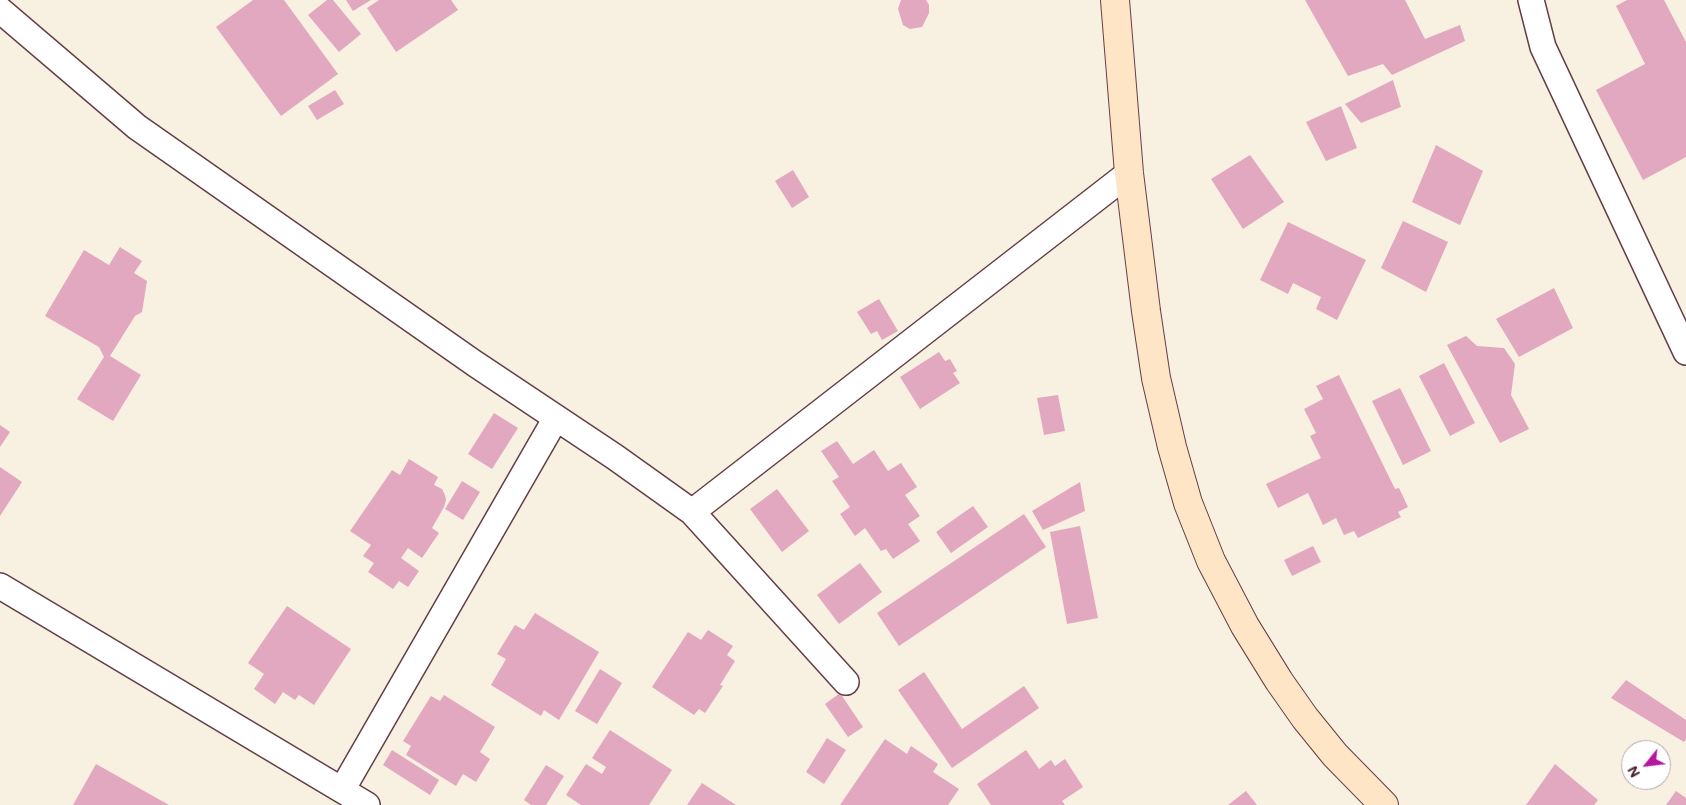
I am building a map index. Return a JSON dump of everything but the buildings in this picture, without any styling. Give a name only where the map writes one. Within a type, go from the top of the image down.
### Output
[{"type":"main road","points":[[1115,0],[1129,174],[1146,311],[1156,378],[1172,447],[1188,503],[1211,561],[1246,626],[1279,681],[1305,718],[1335,755],[1384,805]]},
{"type":"street","points":[[1531,0],[1543,47],[1686,352]]},
{"type":"street","points":[[0,10],[137,127],[474,363],[615,457],[692,512],[846,682]]},
{"type":"street","points":[[692,512],[1129,174]]},
{"type":"street","points":[[342,790],[556,418]]},
{"type":"street","points":[[0,586],[367,805]]}]
